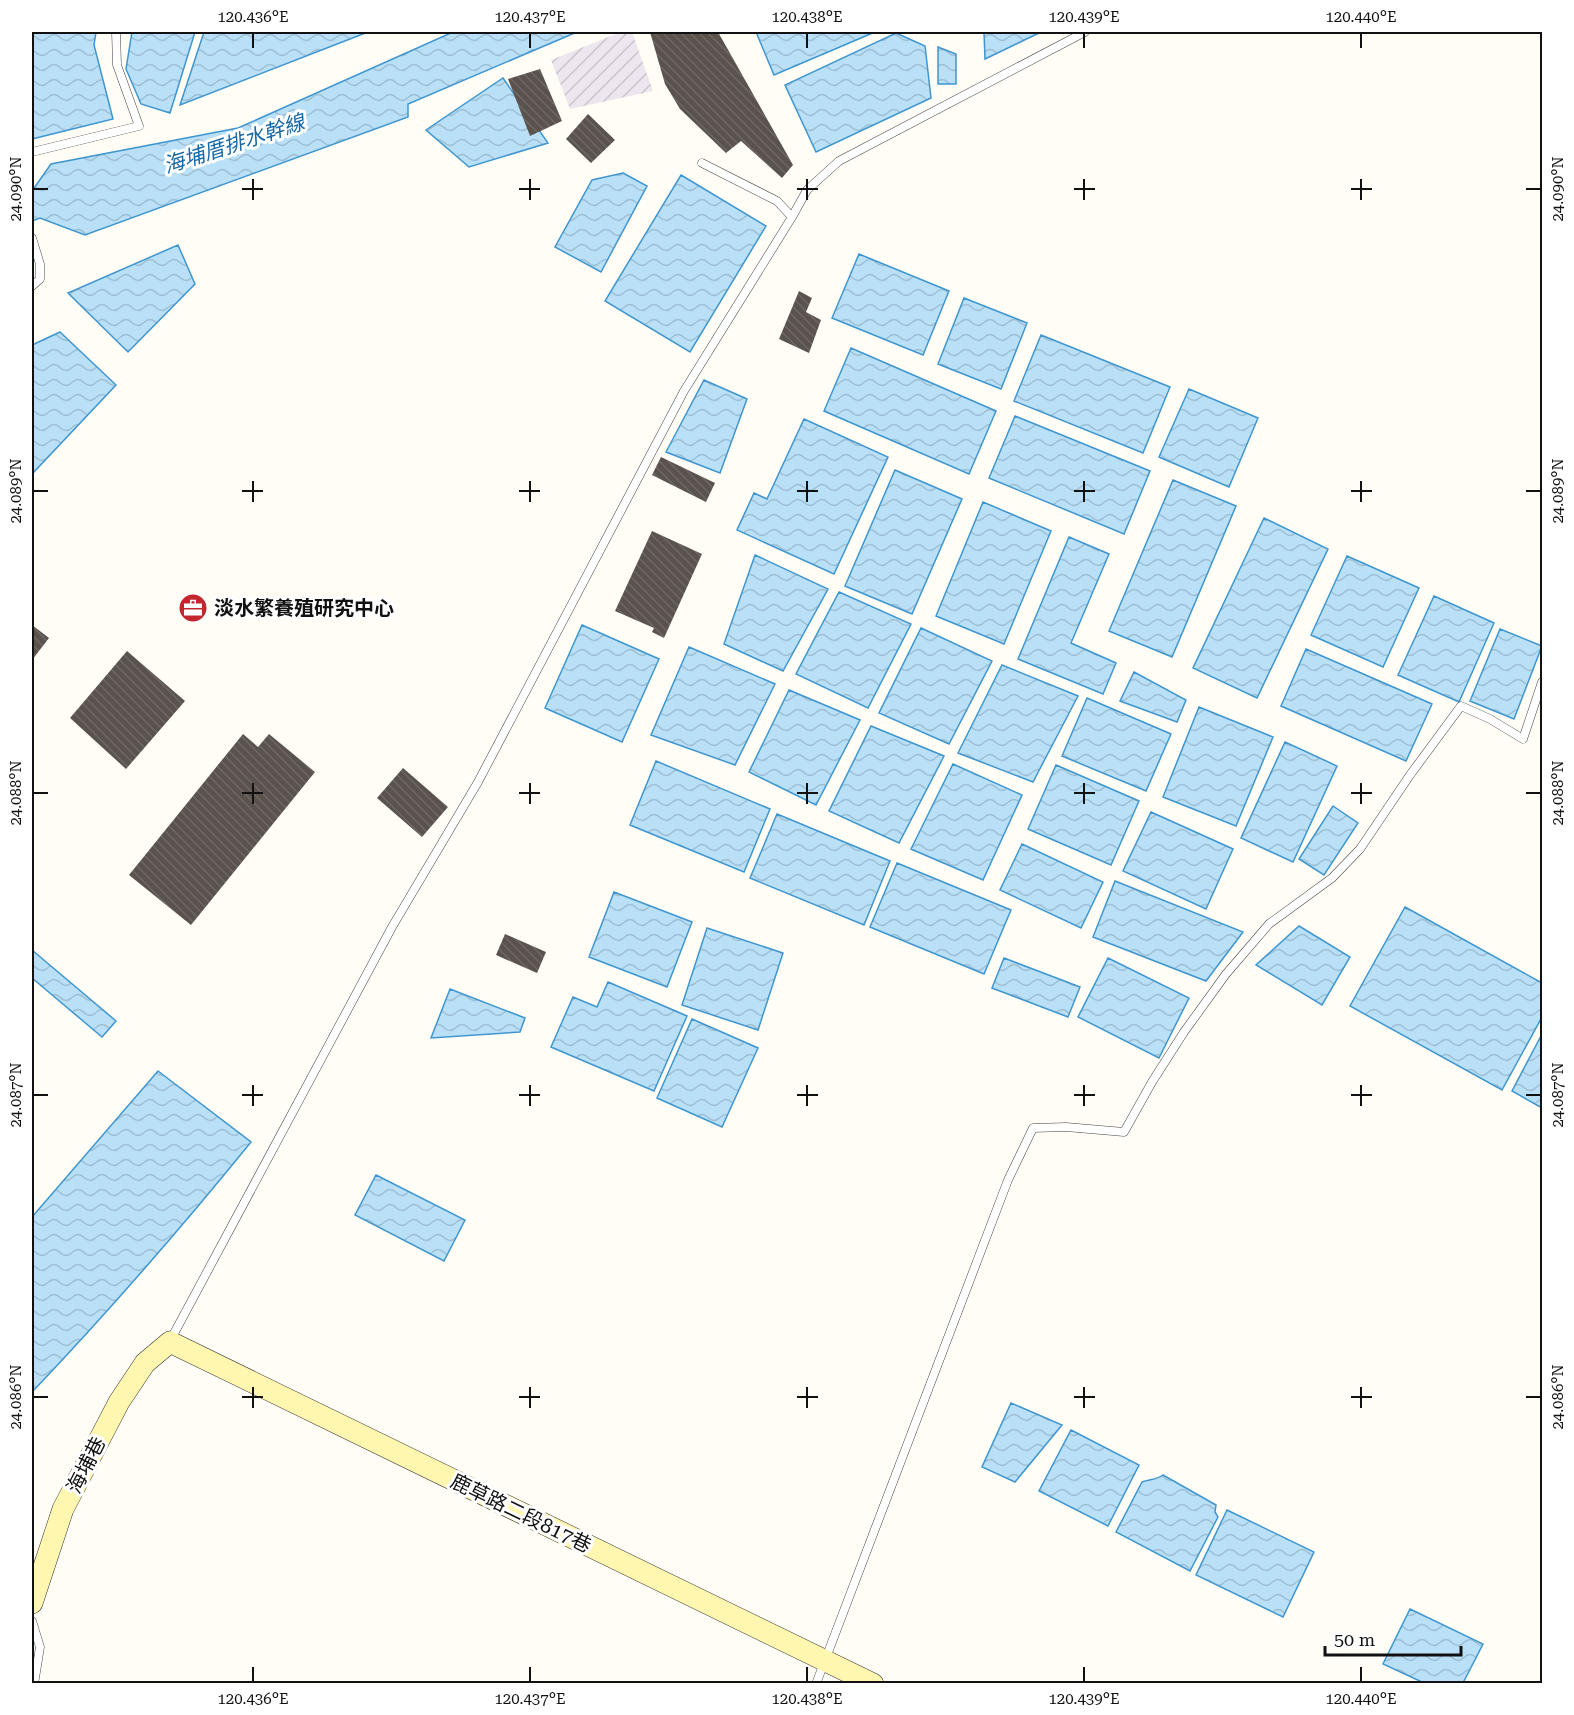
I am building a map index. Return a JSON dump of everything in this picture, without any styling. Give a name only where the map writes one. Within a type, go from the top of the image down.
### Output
[{"type":"street","name":"海埔巷","points":[[32,1604],[63,1509],[94,1450],[145,1362],[170,1342]]},
{"type":"street","name":"鹿草路二段817巷","points":[[170,1342],[873,1683]]},
{"type":"lane","points":[[32,152],[139,126],[117,65],[116,32]]},
{"type":"lane","points":[[170,1342],[392,927],[478,782],[684,391],[807,190],[839,161],[1085,32]]},
{"type":"lane","points":[[702,163],[777,201],[792,216]]},
{"type":"lane","points":[[32,238],[40,264],[40,279],[32,286]]},
{"type":"lane","points":[[816,1683],[1008,1180],[1033,1128],[1066,1127],[1124,1132],[1179,1040],[1226,975],[1269,924],[1332,878],[1360,849],[1410,775],[1461,706],[1490,719],[1522,739],[1542,682]]},
{"type":"lane","points":[[32,1621],[40,1647],[34,1683]]},
{"type":"shaded area","points":[[621,32],[632,32],[653,91],[570,109],[551,60]]},
{"type":"water","points":[[32,32],[96,32],[94,45],[113,119],[32,139]]},
{"type":"water","points":[[132,32],[195,32],[170,113],[141,104],[126,69]]},
{"type":"water","points":[[204,32],[368,32],[180,105]]},
{"type":"water","name":"海埔厝排水幹線","points":[[453,32],[577,32],[408,104],[408,117],[85,235],[40,218],[32,221],[32,191],[51,164],[238,128]]},
{"type":"water","points":[[756,32],[875,32],[774,75]]},
{"type":"water","points":[[984,32],[1041,32],[985,59]]},
{"type":"water","points":[[896,33],[925,46],[931,98],[816,152],[785,85]]},
{"type":"water","points":[[938,47],[956,54],[956,84],[938,84]]},
{"type":"water","points":[[503,78],[548,143],[469,167],[426,130]]},
{"type":"water","points":[[623,173],[647,186],[601,272],[555,247],[592,180]]},
{"type":"water","points":[[681,175],[766,226],[690,352],[605,301]]},
{"type":"water","points":[[178,245],[195,284],[128,352],[68,293]]},
{"type":"water","points":[[859,254],[949,291],[923,355],[832,318]]},
{"type":"water","points":[[964,298],[1027,323],[1001,389],[938,364]]},
{"type":"water","points":[[60,332],[116,385],[32,474],[32,345]]},
{"type":"water","points":[[1041,335],[1170,387],[1143,453],[1014,401]]},
{"type":"water","points":[[851,348],[996,411],[969,474],[824,411]]},
{"type":"water","points":[[704,380],[747,399],[720,473],[666,452]]},
{"type":"water","points":[[1189,389],[1258,418],[1229,487],[1159,457]]},
{"type":"water","points":[[1015,416],[1150,471],[1124,534],[989,478]]},
{"type":"water","points":[[804,419],[888,457],[834,574],[737,530],[754,493],[767,499]]},
{"type":"water","points":[[895,470],[962,499],[912,614],[845,586]]},
{"type":"water","points":[[1173,480],[1236,506],[1172,657],[1109,631]]},
{"type":"water","points":[[983,502],[1051,531],[1004,644],[936,616]]},
{"type":"water","points":[[1264,518],[1328,549],[1257,698],[1193,668]]},
{"type":"water","points":[[1069,537],[1109,554],[1071,643],[1116,663],[1103,694],[1018,659]]},
{"type":"water","points":[[755,555],[828,589],[783,671],[724,644]]},
{"type":"water","points":[[1347,556],[1419,588],[1383,667],[1311,635]]},
{"type":"water","points":[[839,592],[911,624],[868,708],[796,674]]},
{"type":"water","points":[[1434,596],[1494,623],[1459,702],[1398,675]]},
{"type":"water","points":[[582,625],[659,659],[622,742],[545,708]]},
{"type":"water","points":[[921,628],[992,661],[949,744],[879,713]]},
{"type":"water","points":[[1500,629],[1542,646],[1514,719],[1470,701]]},
{"type":"water","points":[[689,647],[775,684],[735,765],[651,735]]},
{"type":"water","points":[[1306,649],[1432,704],[1406,761],[1281,706]]},
{"type":"water","points":[[1002,665],[1078,696],[1033,782],[958,753]]},
{"type":"water","points":[[1134,672],[1186,700],[1177,722],[1120,701]]},
{"type":"water","points":[[789,690],[860,720],[816,805],[749,772]]},
{"type":"water","points":[[1087,698],[1171,734],[1146,791],[1062,756]]},
{"type":"water","points":[[1199,707],[1273,737],[1236,826],[1163,797]]},
{"type":"water","points":[[871,726],[944,756],[899,843],[829,811]]},
{"type":"water","points":[[1285,742],[1337,766],[1293,862],[1241,838]]},
{"type":"water","points":[[656,761],[770,809],[744,872],[630,825]]},
{"type":"water","points":[[953,764],[1022,795],[983,880],[911,849]]},
{"type":"water","points":[[1056,765],[1139,801],[1111,865],[1028,829]]},
{"type":"water","points":[[1333,806],[1358,823],[1324,875],[1299,859]]},
{"type":"water","points":[[1151,812],[1233,849],[1206,909],[1123,871]]},
{"type":"water","points":[[777,814],[890,861],[864,925],[750,878]]},
{"type":"water","points":[[1022,844],[1103,882],[1081,928],[1000,890]]},
{"type":"water","points":[[897,863],[1011,910],[984,974],[870,927]]},
{"type":"water","points":[[1115,881],[1243,932],[1206,981],[1093,937]]},
{"type":"water","points":[[614,892],[692,922],[667,987],[589,957]]},
{"type":"water","points":[[1405,907],[1542,983],[1542,1017],[1502,1090],[1350,1006]]},
{"type":"water","points":[[1299,926],[1350,957],[1322,1005],[1256,965]]},
{"type":"water","points":[[707,928],[783,953],[758,1030],[682,1005]]},
{"type":"water","points":[[32,950],[116,1021],[102,1037],[32,978]]},
{"type":"water","points":[[1004,958],[1080,987],[1068,1017],[992,988]]},
{"type":"water","points":[[1108,958],[1189,998],[1159,1058],[1078,1017]]},
{"type":"water","points":[[608,982],[687,1016],[654,1091],[551,1047],[573,997],[597,1007]]},
{"type":"water","points":[[450,989],[525,1018],[520,1032],[431,1038]]},
{"type":"water","points":[[692,1019],[758,1048],[722,1127],[657,1098]]},
{"type":"water","points":[[1542,1034],[1542,1108],[1512,1091]]},
{"type":"water","points":[[158,1071],[251,1142],[145,1268],[34,1390],[32,1388],[32,1217]]},
{"type":"water","points":[[376,1175],[465,1220],[444,1261],[355,1215]]},
{"type":"water","points":[[1011,1403],[1062,1425],[1015,1482],[982,1467]]},
{"type":"water","points":[[1071,1430],[1139,1465],[1108,1526],[1039,1491]]},
{"type":"water","points":[[1163,1475],[1216,1505],[1215,1512],[1218,1517],[1190,1571],[1116,1532],[1142,1482]]},
{"type":"water","points":[[1227,1510],[1314,1552],[1283,1617],[1196,1575]]},
{"type":"water","points":[[1410,1609],[1483,1644],[1463,1683],[1424,1683],[1383,1664]]},
{"type":"building","points":[[650,32],[718,32],[793,165],[782,178],[741,141],[726,153],[680,109],[665,84]]},
{"type":"building","points":[[540,69],[562,121],[530,136],[508,79]]},
{"type":"building","points":[[588,114],[615,140],[591,163],[566,139]]},
{"type":"building","points":[[799,291],[812,298],[806,312],[821,320],[809,353],[779,339]]},
{"type":"building","points":[[661,457],[715,483],[706,502],[652,475]]},
{"type":"building","points":[[652,531],[702,554],[664,638],[652,632],[654,628],[615,611]]},
{"type":"building","points":[[32,625],[49,638],[32,660]]},
{"type":"building","points":[[127,651],[185,701],[126,769],[70,718]]},
{"type":"building","points":[[243,734],[258,747],[269,734],[315,772],[191,925],[129,875]]},
{"type":"building","points":[[403,768],[448,807],[422,837],[377,798]]},
{"type":"building","points":[[505,934],[546,952],[537,973],[496,955]]},
{"type":"place","name":"淡水繁養殖研究中心","points":[[193,608]]}]
